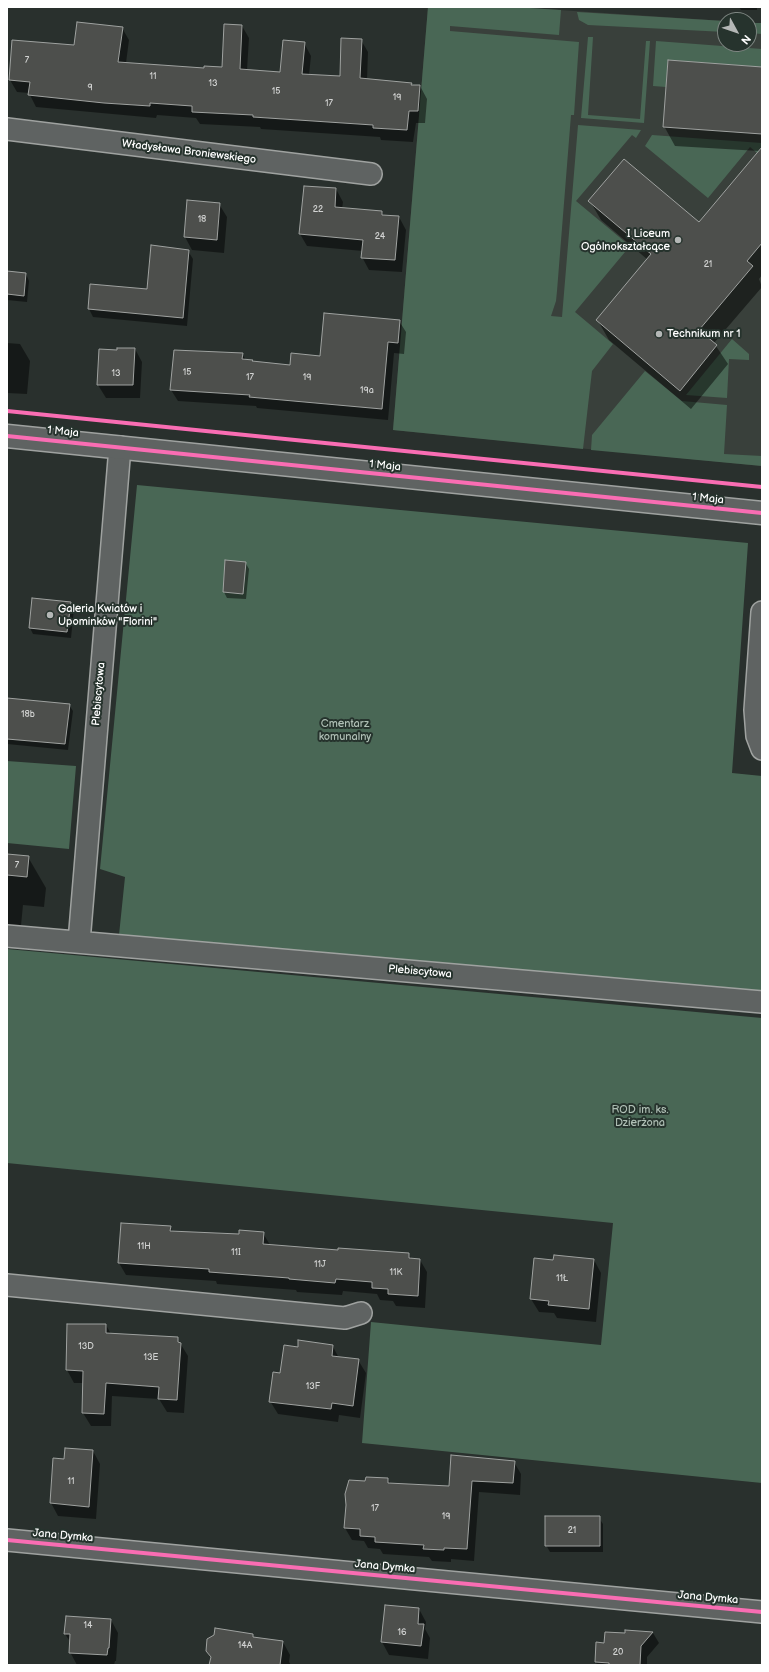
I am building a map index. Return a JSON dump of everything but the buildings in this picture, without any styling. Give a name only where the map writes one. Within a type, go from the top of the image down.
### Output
[{"type":"street","name":"Władysława Broniewskiego","points":[[7,129],[371,174]]},
{"type":"street","name":"1 Maja","points":[[7,436],[762,513]]},
{"type":"street","name":"Plebiscytowa","points":[[79,942],[111,541],[120,447]]},
{"type":"street","points":[[762,612],[755,710],[757,736],[762,749]]},
{"type":"street","name":"Plebiscytowa","points":[[7,936],[762,1002]]},
{"type":"street","points":[[7,1285],[344,1318],[361,1313]]},
{"type":"street","name":"Jana Dymka","points":[[7,1540],[762,1612]]},
{"type":"shaded area","points":[[428,7],[514,7],[717,20],[717,52],[757,52],[757,23],[762,23],[762,466],[393,430]]},
{"type":"green space","points":[[428,7],[514,7],[561,10],[559,35],[450,26],[450,31],[579,42],[574,115],[571,115],[556,301],[551,316],[562,317],[578,125],[641,130],[636,138],[632,135],[576,201],[630,246],[575,312],[613,344],[592,371],[583,449],[393,430]]},
{"type":"green space","points":[[577,12],[717,21],[717,32],[588,25],[579,20]]},
{"type":"green space","points":[[757,23],[762,23],[762,34],[757,34]]},
{"type":"green space","points":[[588,37],[593,37],[588,115],[640,119],[646,41],[650,41],[644,123],[581,118]]},
{"type":"green space","points":[[656,41],[717,46],[717,52],[757,52],[757,49],[762,49],[762,67],[668,60],[666,87],[653,86]]},
{"type":"green space","points":[[652,135],[762,143],[762,157],[750,147],[708,198],[645,146]]},
{"type":"green space","points":[[732,339],[749,354],[749,360],[729,359],[727,398],[686,395]]},
{"type":"green space","points":[[645,371],[682,401],[727,405],[724,454],[762,456],[762,466],[591,450],[592,435]]},
{"type":"green space","name":"Cmentarz komunalny","points":[[137,485],[748,543],[732,773],[762,776],[762,994],[119,935],[125,877],[100,869]]},
{"type":"green space","points":[[7,761],[76,766],[69,849],[7,843]]},
{"type":"green space","name":"ROD im. ks. Dzierżona","points":[[7,949],[762,1018],[762,1483],[362,1443],[371,1322],[601,1345],[613,1223],[7,1163]]},
{"type":"cycle path","points":[[7,411],[762,487]]},
{"type":"cycle path","points":[[7,436],[762,513]]},
{"type":"cycle path","points":[[7,1540],[762,1612]]},
{"type":"place","name":"I Liceum Ogólnokształcące","points":[[678,240]]},
{"type":"place","name":"Technikum nr 1","points":[[659,334]]},
{"type":"place","name":"Galeria Kwiatów i Upominków \"Florini\"","points":[[50,615]]}]
